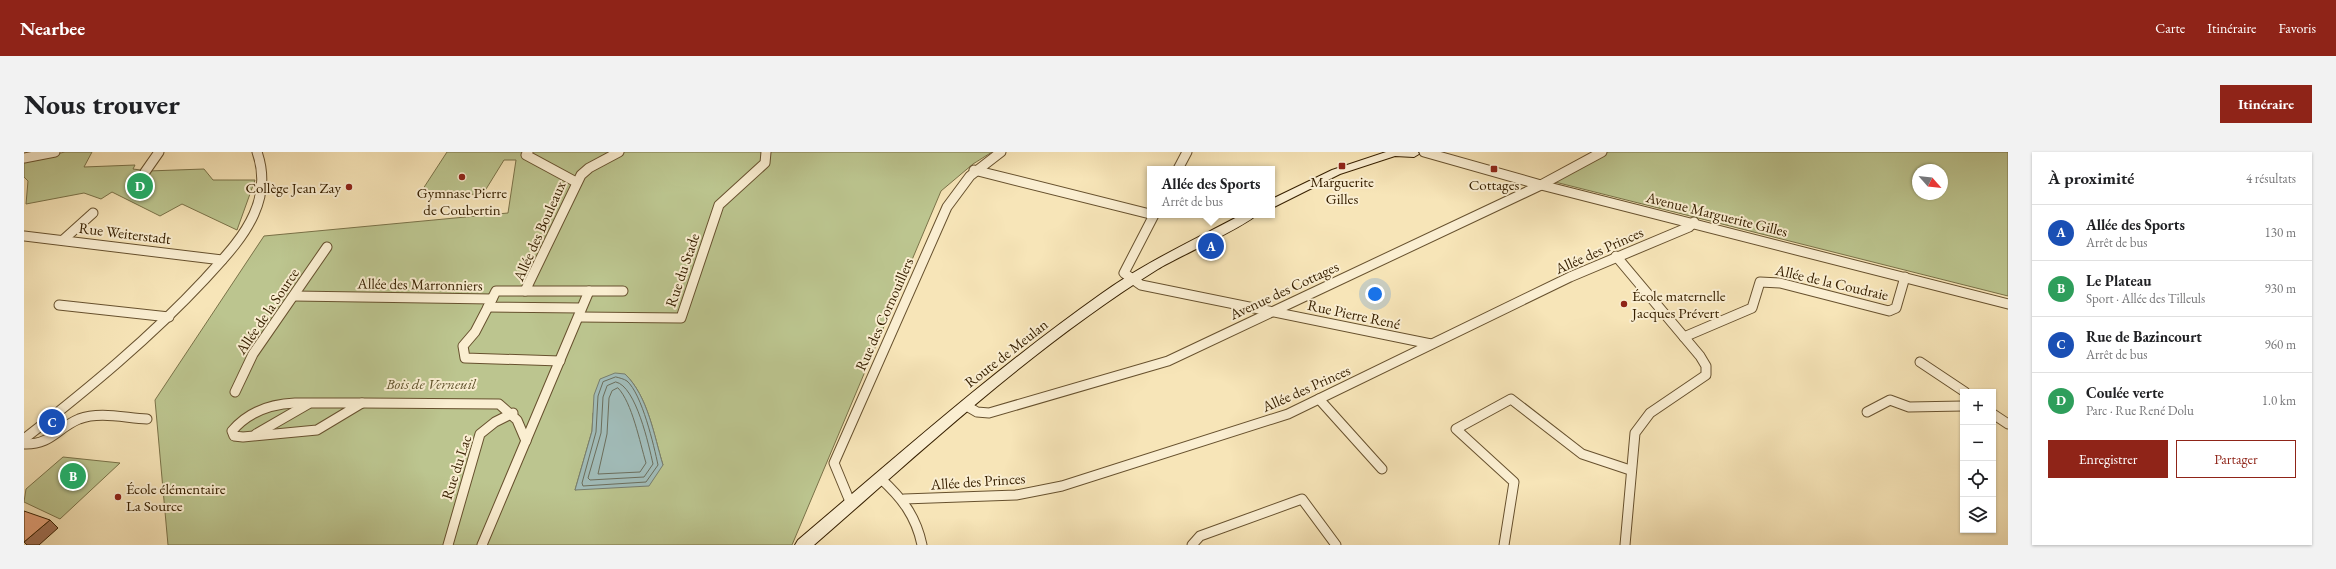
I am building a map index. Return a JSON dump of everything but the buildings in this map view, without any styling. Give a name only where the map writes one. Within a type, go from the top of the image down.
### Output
[{"type":"main road","points":[[1275,202],[1327,176],[1389,154],[1418,153]]},
{"type":"main road","points":[[1275,208],[1366,163]]},
{"type":"main road","name":"Route de Meulan","points":[[814,545],[883,481],[968,407],[1100,300],[1245,218]]},
{"type":"main road","name":"Route de Meulan","points":[[1134,280],[1255,218]]},
{"type":"main road","name":"Route de Meulan","points":[[803,545],[851,504],[883,481]]},
{"type":"street","points":[[24,158],[51,152]]},
{"type":"street","points":[[145,172],[159,152]]},
{"type":"street","points":[[24,439],[80,395],[169,317],[222,260],[240,238],[254,213],[263,180],[257,152]]},
{"type":"street","points":[[528,152],[526,155],[576,182]]},
{"type":"street","name":"Allée des Bouleaux","points":[[619,152],[589,168],[576,182],[525,291],[623,291]]},
{"type":"street","name":"Rue du Stade","points":[[580,313],[681,318],[719,205],[765,163],[766,152]]},
{"type":"street","name":"Rue des Cornouillers","points":[[851,504],[834,462],[947,207],[958,187],[974,170],[1001,152]]},
{"type":"street","points":[[1180,166],[1187,152]]},
{"type":"street","name":"Avenue des Cottages","points":[[968,407],[983,413],[989,413],[1168,361],[1542,184],[1602,152]]},
{"type":"street","name":"Avenue Marguerite Gilles","points":[[1418,153],[1694,222],[2007,304]]},
{"type":"street","points":[[974,170],[1147,213]]},
{"type":"street","points":[[63,240],[93,213]]},
{"type":"street","points":[[1134,280],[1124,273],[1152,218]]},
{"type":"street","name":"Allée des Princes","points":[[904,499],[1016,495],[1062,486],[1288,414],[1616,256],[1689,227],[1694,222]]},
{"type":"street","name":"Rue Weiterstadt","points":[[24,236],[222,260]]},
{"type":"street","name":"Allée de la Source","points":[[235,392],[253,354],[327,247]]},
{"type":"street","points":[[1616,256],[1700,356],[1706,366],[1706,375],[1700,382],[1654,408],[1642,419],[1635,434],[1630,470],[1625,545]]},
{"type":"street","name":"Allée de la Coudraie","points":[[1684,337],[1752,308],[1755,304],[1756,287],[1760,282],[1780,283],[1889,311],[1896,308],[1905,277]]},
{"type":"street","name":"Rue Pierre René","points":[[1134,280],[1141,285],[1431,344]]},
{"type":"street","points":[[525,291],[496,291],[475,332],[463,346],[465,358],[560,361]]},
{"type":"street","points":[[482,545],[589,291]]},
{"type":"street","name":"Allée des Marronniers","points":[[294,296],[490,303],[580,313]]},
{"type":"street","points":[[59,305],[169,317]]},
{"type":"street","points":[[1920,362],[1960,389]]},
{"type":"street","points":[[1318,399],[1382,469]]},
{"type":"street","points":[[1504,545],[1514,482],[1456,429],[1511,399],[1582,454],[1630,470]]},
{"type":"street","points":[[1866,412],[1890,400],[1910,407],[1960,406]]},
{"type":"street","points":[[364,404],[317,430],[253,436],[234,436],[232,431],[236,425],[249,416],[267,408],[284,403],[499,404],[513,413],[519,422],[526,441]]},
{"type":"street","points":[[253,436],[309,403]]},
{"type":"street","name":"Rue du Lac","points":[[448,545],[480,434],[495,422],[513,413]]},
{"type":"street","points":[[24,444],[36,444],[50,440],[75,421],[88,416],[147,420]]},
{"type":"street","points":[[1996,416],[2008,424]]},
{"type":"street","points":[[883,481],[904,499],[911,508],[922,545]]},
{"type":"street","points":[[1192,545],[1200,536],[1302,499],[1336,545]]},
{"type":"green space","points":[[65,152],[92,152],[84,167],[135,165],[133,169],[148,171],[204,169],[213,180],[255,180],[237,230],[182,204],[160,216],[112,192],[101,199],[84,193],[26,204],[28,181],[24,177],[24,161]]},
{"type":"green space","name":"Bois de Verneuil","points":[[447,152],[992,152],[973,164],[941,191],[792,545],[168,545],[155,400],[264,236],[508,213],[516,160],[504,160],[483,194],[419,195]],"holes":[[[625,374],[633,383],[645,405],[663,465],[575,490],[592,431],[593,413]]]},
{"type":"green space","points":[[1606,152],[2008,152],[2008,296],[1551,181]]},
{"type":"green space","points":[[63,457],[120,463],[60,519],[24,502],[26,489]]},
{"type":"water","points":[[615,373],[625,374],[639,393],[649,417],[663,465],[649,486],[575,490],[592,431],[594,395],[600,379]]},
{"type":"place","name":"Marguerite Gilles","points":[[1342,166]]},
{"type":"place","name":"Cottages","points":[[1494,169]]},
{"type":"place","name":"Gymnase Pierre de Coubertin","points":[[462,177]]},
{"type":"place","name":"Coulée verte","points":[[140,186]]},
{"type":"place","name":"Collège Jean Zay","points":[[349,187]]},
{"type":"place","name":"Allée des Sports","points":[[1211,246]]},
{"type":"place","name":"École maternelle Jacques Prévert","points":[[1624,304]]},
{"type":"place","name":"Rue de Bazincourt","points":[[52,422]]},
{"type":"place","name":"Le Plateau","points":[[73,476]]},
{"type":"place","name":"École élémentaire La Source","points":[[118,497]]}]
